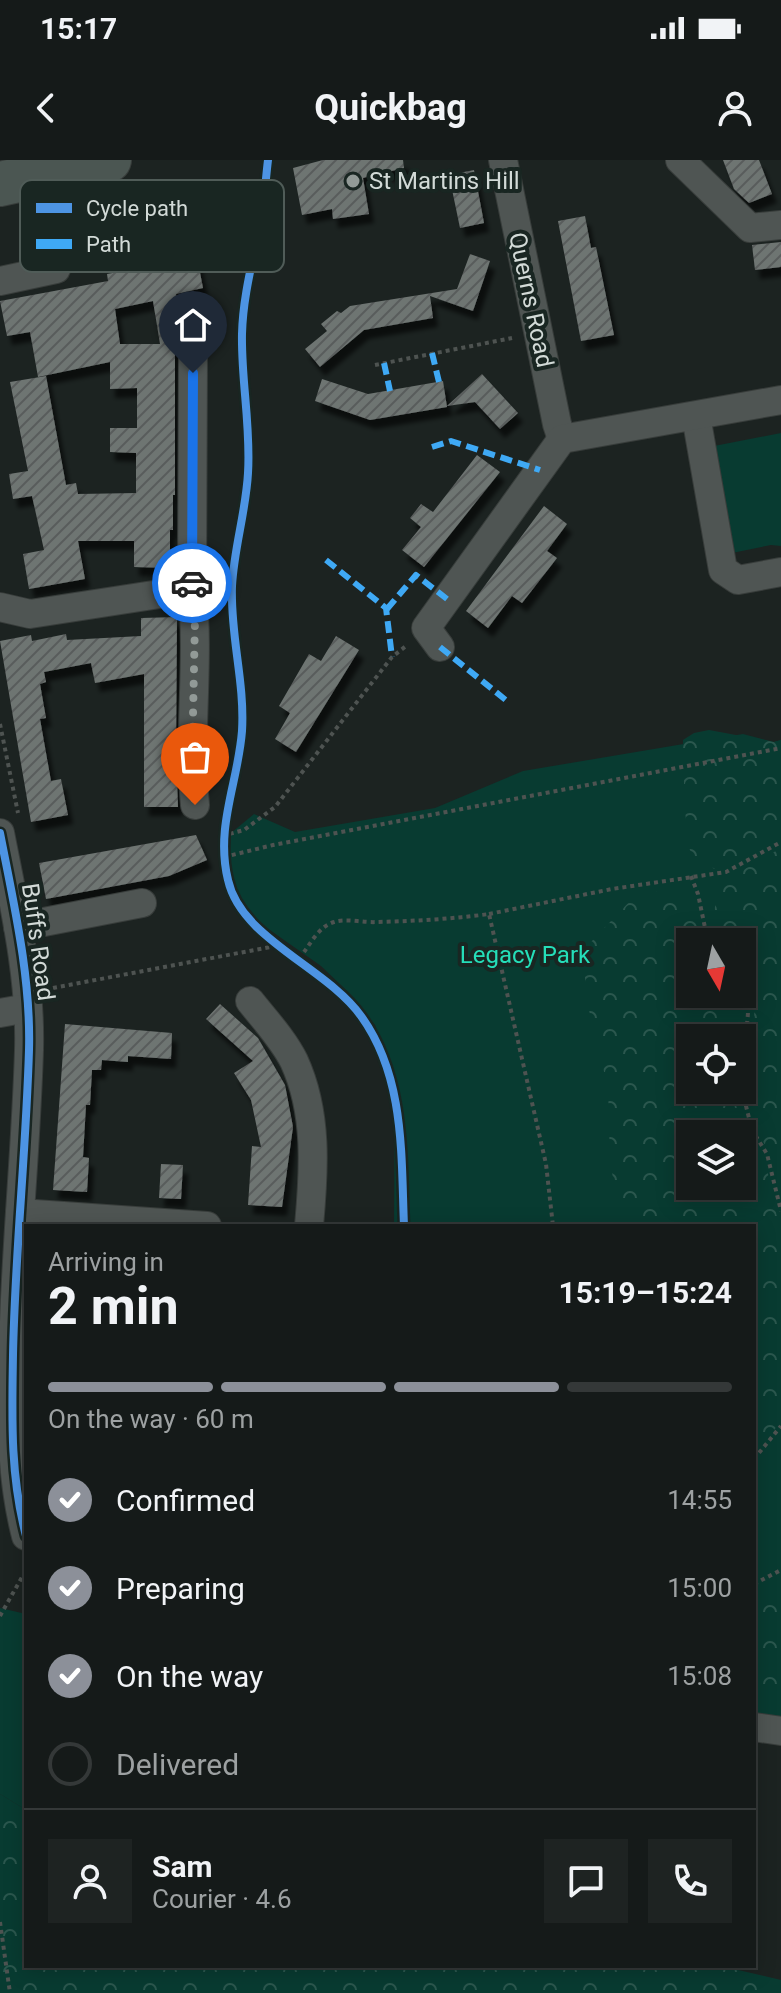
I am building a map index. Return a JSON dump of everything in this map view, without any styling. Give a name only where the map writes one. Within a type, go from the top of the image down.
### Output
[{"type":"main road","points":[[0,184],[109,160]]},
{"type":"street","name":"Querns Road","points":[[503,160],[562,439]]},
{"type":"street","points":[[680,160],[750,228],[781,225]]},
{"type":"street","points":[[0,281],[22,272]]},
{"type":"street","points":[[193,349],[192,589],[195,619],[192,765],[195,805]]},
{"type":"street","points":[[433,638],[562,439],[781,400]]},
{"type":"street","points":[[696,416],[723,570],[738,580],[781,572]]},
{"type":"street","points":[[0,607],[30,614],[192,589]]},
{"type":"street","name":"Buffs Road","points":[[0,833],[18,927],[37,999],[20,1213],[7,1279],[13,1481],[24,1528]]},
{"type":"street","points":[[18,927],[142,903]]},
{"type":"street","points":[[0,1013],[37,999]]},
{"type":"street","points":[[250,1001],[280,1039],[304,1086],[314,1170],[309,1224]]},
{"type":"street","points":[[20,1213],[178,1224]]},
{"type":"street","points":[[756,1727],[781,1731]]},
{"type":"path","points":[[375,365],[538,333]]},
{"type":"path","points":[[232,602],[233,575]]},
{"type":"path","points":[[222,836],[244,830],[275,807],[392,657],[433,638]]},
{"type":"path","points":[[224,857],[288,842],[781,748]]},
{"type":"path","points":[[224,825],[222,836],[226,869]]},
{"type":"path","points":[[271,938],[303,957],[317,933],[339,921],[432,920],[489,914],[736,868],[781,842]]},
{"type":"path","points":[[691,876],[705,928]]},
{"type":"path","points":[[489,914],[546,1164],[553,1224]]},
{"type":"path","points":[[37,999],[281,945]]},
{"type":"path","points":[[746,1104],[752,1130],[767,1154],[781,1211]]},
{"type":"path","points":[[756,1457],[781,1426]]},
{"type":"path","points":[[756,1583],[781,1570]]},
{"type":"path","points":[[0,1616],[24,1574]]},
{"type":"path","points":[[0,1922],[10,1993]]},
{"type":"green space","points":[[781,433],[781,546],[771,545],[732,553],[714,446]]},
{"type":"green space","points":[[709,730],[774,742],[781,740],[781,833],[721,869],[714,869],[706,859],[693,854],[687,831],[683,740],[694,733]]},
{"type":"green space","name":"Legacy Park","points":[[743,734],[774,742],[781,740],[781,1724],[756,1721],[756,1224],[394,1224],[395,1076],[375,1025],[321,966],[257,921],[232,884],[231,833],[254,814],[295,832],[435,808],[523,771]]},
{"type":"green space","points":[[781,848],[781,1187],[769,1151],[756,1131],[756,1120],[753,1120],[749,1104],[756,1104],[756,1024],[754,1024],[756,928],[708,928],[707,924],[714,912],[718,892],[736,874]]},
{"type":"green space","points":[[670,890],[678,893],[689,904],[697,928],[676,928],[676,1008],[742,1008],[742,1024],[676,1024],[676,1104],[736,1104],[742,1120],[676,1120],[676,1200],[756,1200],[756,1148],[767,1169],[781,1236],[781,1415],[775,1429],[756,1449],[756,1224],[624,1224],[610,1161],[608,1088],[587,1002],[584,965],[591,942],[633,898]]},
{"type":"green space","points":[[781,1578],[781,1708],[769,1702],[756,1679],[756,1591]]},
{"type":"green space","points":[[0,1608],[24,1614],[24,1809],[0,1794]]},
{"type":"green space","points":[[0,1794],[24,1809],[24,1968],[730,1968],[781,1980],[781,1993],[0,1993]]},
{"type":"building","points":[[323,160],[403,160],[404,168],[363,178],[369,214],[333,219],[332,209],[302,215],[293,168]]},
{"type":"building","points":[[723,160],[759,160],[772,194],[749,203],[734,189]]},
{"type":"building","points":[[474,170],[484,223],[460,228],[449,175]]},
{"type":"building","points":[[585,216],[591,248],[596,247],[614,335],[581,341],[558,221]]},
{"type":"building","points":[[781,242],[781,267],[755,270],[752,245]]},
{"type":"building","points":[[470,254],[490,261],[473,311],[430,296],[433,318],[364,330],[320,367],[305,349],[327,331],[321,324],[337,311],[341,313],[350,306],[457,289]]},
{"type":"building","points":[[200,272],[203,288],[176,294],[181,324],[175,325],[175,495],[173,530],[170,530],[170,568],[134,567],[134,541],[78,541],[85,579],[29,589],[23,554],[44,550],[32,496],[13,499],[9,474],[28,471],[10,382],[46,376],[66,485],[76,483],[78,494],[136,493],[136,453],[110,452],[110,428],[137,428],[137,388],[110,389],[110,362],[38,377],[30,332],[7,336],[0,301],[108,281],[107,274]],"holes":[[[153,301],[160,344],[120,344],[115,309]]]},
{"type":"building","points":[[482,374],[518,413],[500,429],[475,402],[447,406]]},
{"type":"building","points":[[322,379],[368,394],[443,381],[447,407],[370,420],[315,401]]},
{"type":"building","points":[[477,455],[500,472],[424,567],[402,550],[421,527],[410,518],[421,504],[433,512]]},
{"type":"building","points":[[544,506],[567,524],[547,551],[557,558],[522,603],[512,596],[488,628],[466,611]]},
{"type":"building","points":[[177,617],[178,807],[144,807],[144,674],[95,683],[91,663],[44,672],[46,682],[40,684],[46,718],[40,719],[51,781],[61,779],[68,815],[31,822],[0,641],[31,635],[32,641],[66,634],[67,640],[141,636],[141,618]]},
{"type":"building","points":[[336,636],[359,650],[296,752],[275,739],[290,713],[279,706],[309,654],[321,661]]},
{"type":"building","points":[[196,835],[207,860],[169,876],[46,899],[39,863]]},
{"type":"building","points":[[220,1004],[258,1038],[285,1085],[293,1127],[282,1207],[248,1205],[252,1146],[261,1147],[251,1100],[234,1073],[253,1061],[206,1019]]},
{"type":"building","points":[[65,1024],[172,1033],[171,1059],[128,1056],[128,1062],[102,1060],[101,1070],[92,1070],[83,1157],[89,1158],[87,1192],[53,1190]]},
{"type":"building","points":[[161,1164],[183,1165],[181,1199],[159,1198]]},
{"type":"marked path","points":[[432,353],[439,382]]},
{"type":"marked path","points":[[384,363],[390,391]]},
{"type":"marked path","points":[[432,447],[451,441],[540,470]]},
{"type":"marked path","points":[[326,560],[386,608],[392,657]]},
{"type":"marked path","points":[[387,609],[416,575],[447,599]]},
{"type":"marked path","points":[[440,647],[507,701]]},
{"type":"cycle path","points":[[266,180],[268,160]]},
{"type":"cycle path","points":[[250,272],[242,351],[248,473],[232,586],[242,731],[224,842],[228,880],[236,901],[249,919],[346,999],[361,1016],[375,1040],[386,1064],[398,1117],[404,1224]]},
{"type":"cycle path","points":[[0,833],[20,941],[29,1023],[12,1401],[15,1468],[24,1527]]},
{"type":"way so far","points":[[192,583],[195,619],[192,765],[195,805]]},
{"type":"place","name":"St Martins Hill","points":[[353,181]]},
{"type":"route","points":[[192,583],[193,373]]}]
